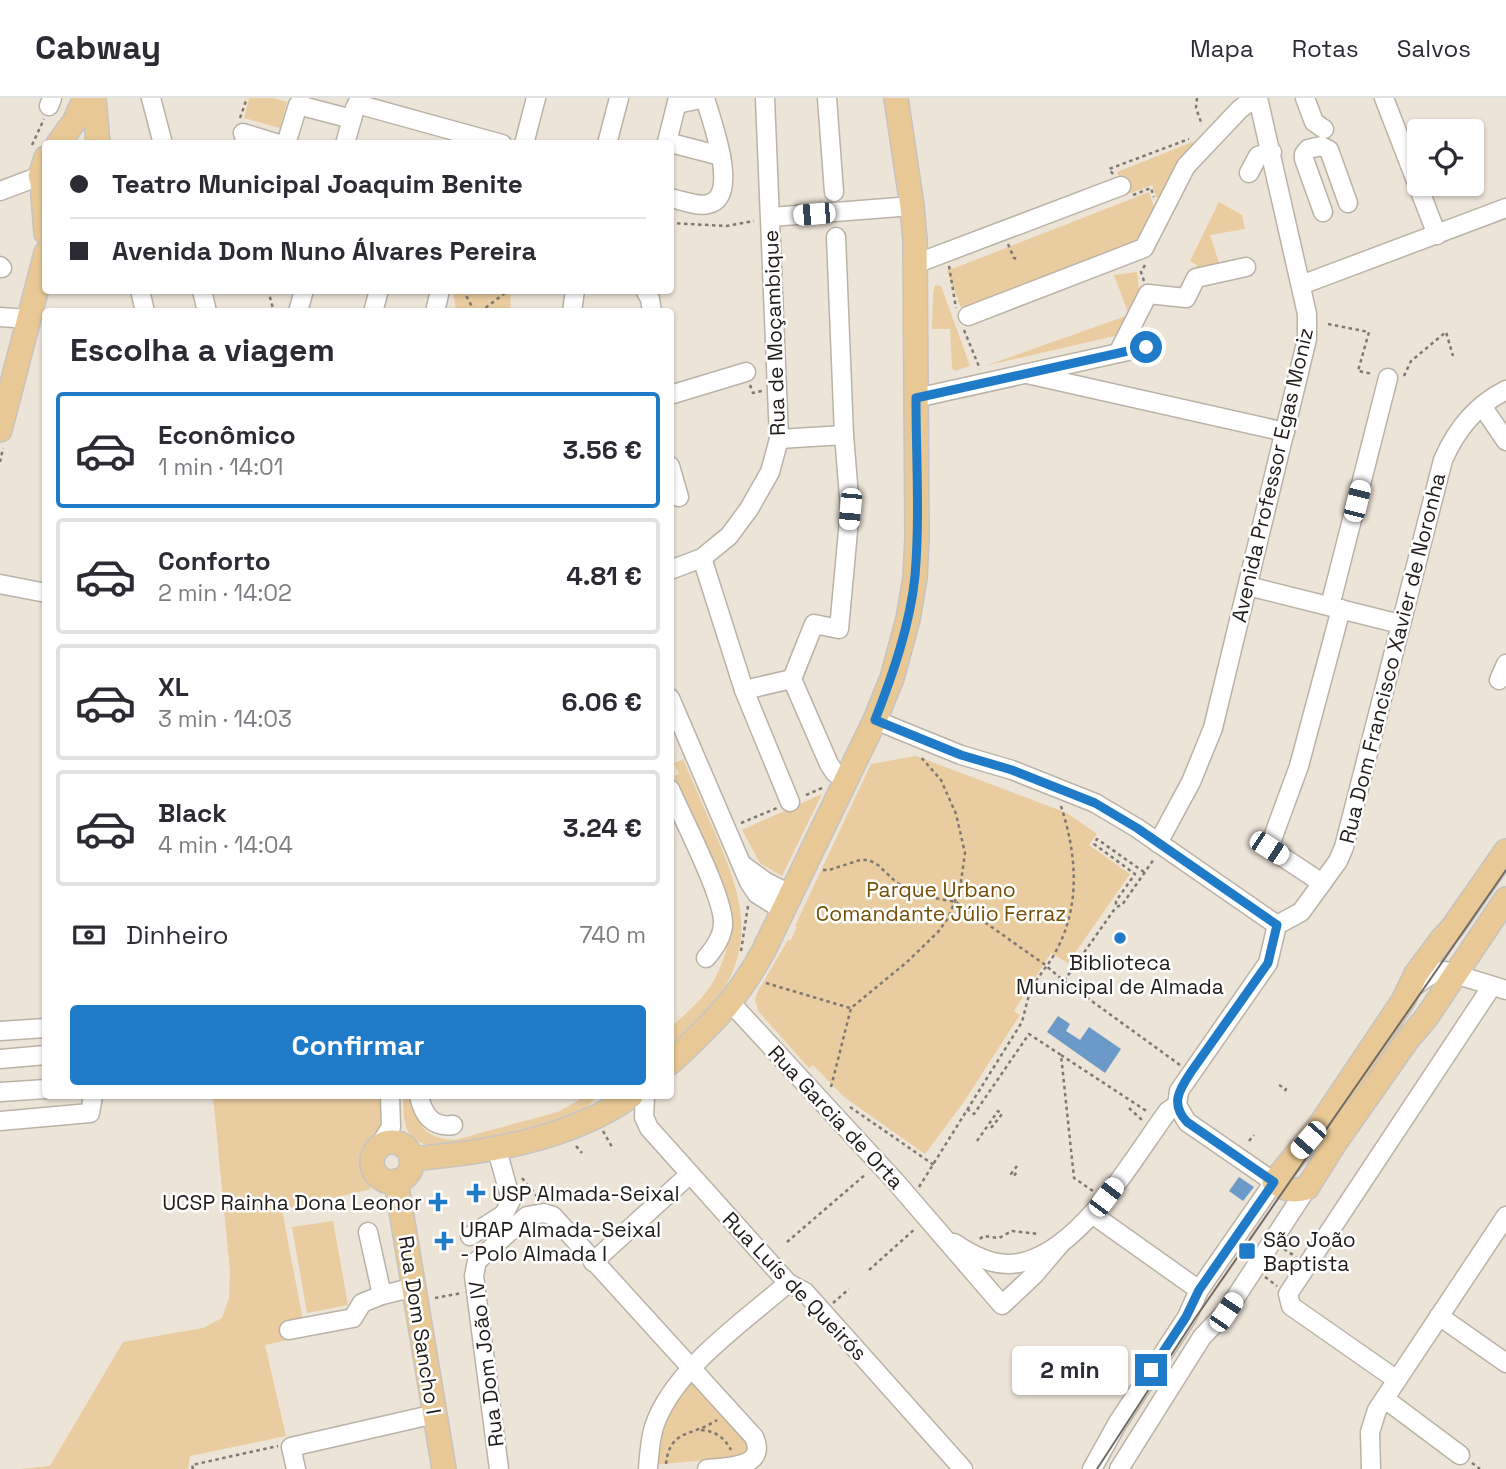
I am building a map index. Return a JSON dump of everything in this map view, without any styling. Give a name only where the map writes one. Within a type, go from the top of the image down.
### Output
[{"type":"main road","points":[[61,140],[74,122],[85,98]]},
{"type":"main road","points":[[94,98],[98,140]]},
{"type":"main road","points":[[674,1059],[715,1022],[731,1003],[745,968],[788,903],[875,720],[892,678],[908,619],[915,578],[917,538],[915,264],[912,206],[897,98]]},
{"type":"main road","points":[[0,430],[42,269]]},
{"type":"main road","points":[[1506,851],[1454,927],[1427,960],[1320,1125],[1274,1182],[1293,1191],[1307,1188],[1335,1143],[1426,1018],[1506,899]]},
{"type":"main road","points":[[411,1159],[497,1150],[575,1124],[609,1110],[626,1099]]},
{"type":"main road","points":[[395,1142],[407,1148],[411,1159],[409,1172],[396,1181],[383,1179],[374,1171],[372,1159],[378,1148],[395,1142]]},
{"type":"main road","name":"Rua Dom Sancho I","points":[[396,1181],[444,1469]]},
{"type":"street","points":[[151,98],[162,140]]},
{"type":"street","points":[[525,140],[536,98]]},
{"type":"street","points":[[608,140],[619,98]]},
{"type":"street","points":[[668,140],[678,101],[705,98],[721,156],[723,191],[718,199],[710,204],[701,205],[674,199]]},
{"type":"street","name":"Rua de Moçambique","points":[[674,568],[702,558],[729,536],[749,509],[770,472],[779,439],[765,98]]},
{"type":"street","points":[[827,98],[834,191]]},
{"type":"street","points":[[1305,98],[1314,122],[1324,129]]},
{"type":"street","points":[[1384,98],[1437,235]]},
{"type":"street","points":[[961,316],[1144,248],[1189,162],[1240,108],[1261,99]]},
{"type":"street","name":"Avenida Professor Egas Moniz","points":[[1156,851],[1191,782],[1206,746],[1220,700],[1307,339],[1307,314],[1261,99]]},
{"type":"street","points":[[287,140],[298,105],[308,104],[356,107],[477,140]]},
{"type":"street","points":[[346,140],[356,107]]},
{"type":"street","points":[[245,140],[243,133],[266,140]]},
{"type":"street","points":[[674,144],[721,156]]},
{"type":"street","points":[[1323,212],[1304,154],[1315,147],[1325,147],[1330,152],[1348,203]]},
{"type":"street","points":[[1249,173],[1258,156],[1272,152]]},
{"type":"street","points":[[0,191],[42,177]]},
{"type":"street","points":[[1280,190],[1311,180]]},
{"type":"street","points":[[915,264],[1121,186]]},
{"type":"street","name":"Rua de Moçambique","points":[[771,217],[912,206]]},
{"type":"street","points":[[1301,285],[1506,208]]},
{"type":"street","points":[[836,237],[844,435],[850,509],[839,629],[814,624],[792,679],[829,764],[835,773],[848,778]]},
{"type":"street","points":[[1118,354],[1148,294],[1186,298],[1196,278],[1246,267]]},
{"type":"street","points":[[0,317],[29,319]]},
{"type":"street","points":[[916,398],[1146,347]]},
{"type":"street","points":[[674,394],[746,372]]},
{"type":"street","points":[[1027,374],[1285,432]]},
{"type":"street","points":[[1322,883],[1269,848],[1299,766],[1388,378]]},
{"type":"street","name":"Rua Dom Francisco Xavier de Noronha","points":[[1277,925],[1301,912],[1338,861],[1443,460],[1463,425],[1482,406],[1506,390]]},
{"type":"street","points":[[1482,406],[1506,441]]},
{"type":"street","points":[[779,439],[844,435]]},
{"type":"street","points":[[674,480],[679,497]]},
{"type":"street","points":[[702,558],[744,690],[790,802]]},
{"type":"street","points":[[0,584],[42,592]]},
{"type":"street","points":[[1248,586],[1400,624]]},
{"type":"street","points":[[744,690],[792,679]]},
{"type":"street","points":[[875,720],[961,755],[1012,770],[1083,797],[1113,813],[1156,851],[1277,925],[1268,963],[1191,1072],[1179,1091],[1177,1105],[1187,1122],[1274,1182],[1199,1290],[1186,1317],[1117,1424],[1092,1469]]},
{"type":"street","points":[[676,732],[749,882],[757,894],[788,903]]},
{"type":"street","points":[[674,798],[714,890],[722,915],[722,931],[706,958]]},
{"type":"street","points":[[743,865],[788,903]]},
{"type":"street","points":[[1454,927],[1446,956],[1455,973]]},
{"type":"street","points":[[1397,1380],[1291,1306],[1288,1294],[1499,988],[1446,971],[1435,972],[1409,989]]},
{"type":"street","name":"Rua Garcia de Orta","points":[[731,1003],[940,1231],[966,1266],[1002,1305],[1092,1214],[1168,1111],[1177,1105]]},
{"type":"street","points":[[0,1031],[42,1028]]},
{"type":"street","points":[[0,1059],[42,1055]]},
{"type":"street","points":[[0,1092],[42,1088]]},
{"type":"street","points":[[0,1121],[90,1113],[92,1099]]},
{"type":"street","points":[[378,1148],[391,1127],[390,1099]]},
{"type":"street","points":[[420,1099],[423,1110],[432,1122],[453,1125]]},
{"type":"street","name":"Rua Luís de Queirós","points":[[645,1099],[644,1117],[649,1128],[789,1283],[805,1292],[963,1469]]},
{"type":"street","points":[[470,1236],[504,1214],[510,1200],[497,1150]]},
{"type":"street","points":[[593,1262],[690,1174]]},
{"type":"street","points":[[1119,1469],[1202,1338],[1226,1312],[1307,1188]]},
{"type":"street","points":[[544,1213],[553,1216],[754,1437],[757,1453],[752,1461],[744,1465],[707,1469]]},
{"type":"street","name":"Rua Dom João IV","points":[[499,1469],[474,1276],[477,1261],[527,1216],[544,1213]]},
{"type":"street","points":[[1092,1214],[1199,1290]]},
{"type":"street","points":[[1371,1469],[1372,1421],[1506,1216]]},
{"type":"street","name":"Rua Garcia de Orta","points":[[940,1231],[970,1253],[996,1263],[1021,1263],[1035,1259],[1062,1242]]},
{"type":"street","points":[[368,1232],[382,1295]]},
{"type":"street","points":[[657,1467],[655,1425],[670,1394],[691,1368],[789,1283]]},
{"type":"street","points":[[289,1330],[353,1318],[362,1303],[382,1295],[416,1294]]},
{"type":"street","points":[[1439,1316],[1506,1363]]},
{"type":"street","points":[[1385,1399],[1460,1455]]},
{"type":"street","points":[[296,1469],[291,1447],[435,1415]]},
{"type":"path","points":[[238,124],[247,98]]},
{"type":"path","points":[[1198,98],[1196,108],[1204,132]]},
{"type":"path","points":[[1151,188],[1121,200],[1121,186],[1109,169],[1192,137]]},
{"type":"path","points":[[674,223],[726,226],[771,217]]},
{"type":"path","points":[[1144,248],[1147,262],[1141,272],[1148,294]]},
{"type":"path","points":[[947,252],[961,316],[977,363]]},
{"type":"path","points":[[484,308],[504,294]]},
{"type":"path","points":[[1328,324],[1368,332],[1358,371],[1388,378],[1405,376],[1411,361],[1446,332],[1453,356]]},
{"type":"path","points":[[828,1091],[832,1086],[851,1008],[931,940],[948,918],[962,882],[965,859],[953,804],[941,780],[918,754]]},
{"type":"path","points":[[917,1189],[1022,1022],[1031,991],[1059,944],[1075,883],[1071,837],[1060,803]]},
{"type":"path","points":[[1116,907],[1115,901],[1135,874],[1094,844],[1097,839],[1144,872]]},
{"type":"path","points":[[1063,981],[1116,907],[1122,905],[1156,851]]},
{"type":"path","points":[[819,868],[829,870],[855,861],[869,860],[897,883],[929,897],[956,902],[1180,1065]]},
{"type":"path","points":[[757,894],[748,906],[745,968],[851,1008]]},
{"type":"path","points":[[967,1109],[974,1114],[1029,1034],[1152,1115]]},
{"type":"path","points":[[1060,1055],[1074,1178],[1096,1193]]},
{"type":"path","points":[[1279,1084],[1286,1089],[1283,1094]]},
{"type":"path","points":[[846,1104],[933,1165]]},
{"type":"path","points":[[1129,1108],[1143,1122]]},
{"type":"path","points":[[977,1141],[998,1111],[1002,1114],[991,1128]]},
{"type":"path","points":[[1249,1141],[1254,1135]]},
{"type":"path","points":[[787,1242],[868,1171]]},
{"type":"path","points":[[521,1176],[539,1196],[544,1213]]},
{"type":"path","points":[[869,1270],[919,1227]]},
{"type":"path","points":[[970,1253],[983,1236],[999,1238],[1012,1231],[1039,1234]]},
{"type":"path","points":[[1273,1241],[1307,1264]]},
{"type":"path","points":[[1254,1269],[1288,1294]]},
{"type":"path","points":[[840,1296],[849,1289]]},
{"type":"path","points":[[416,1294],[476,1290]]},
{"type":"path","points":[[657,1467],[672,1442],[709,1426],[722,1415]]},
{"type":"path","points":[[697,1430],[711,1431],[724,1438],[731,1449],[732,1458]]},
{"type":"path","points":[[193,1469],[192,1465],[281,1445],[291,1447]]},
{"type":"green space","points":[[249,98],[273,98],[287,102],[280,128],[244,118]]},
{"type":"green space","points":[[1195,141],[1171,173],[1163,196],[1157,198],[1152,185],[1126,195],[1117,172]]},
{"type":"green space","points":[[1149,192],[1154,207],[1137,244],[963,313],[947,271]]},
{"type":"green space","points":[[1219,202],[1242,215],[1245,229],[1210,235],[1221,269],[1194,275],[1197,265],[1190,261]]},
{"type":"green space","points":[[1137,272],[1140,297],[1119,335],[985,366],[1129,315],[1114,275]]},
{"type":"green space","points":[[935,285],[941,286],[970,366],[955,371],[952,368],[950,329],[932,329]]},
{"type":"green space","points":[[453,294],[511,295],[510,308],[456,308]]},
{"type":"green space","name":"Parque Urbano Comandante Júlio Ferraz","points":[[916,756],[1067,813],[1097,834],[1089,845],[1130,874],[1068,963],[1051,953],[1014,1011],[1020,1015],[963,1103],[925,1154],[844,1097],[813,1065],[809,1068],[759,1012],[755,1000],[788,940],[791,940],[797,927],[795,926],[871,764]]},
{"type":"green space","points":[[683,759],[724,854],[737,894],[741,935],[731,975],[719,996],[674,1042],[674,1024],[710,987],[722,964],[728,940],[726,913],[716,873],[674,776],[679,774],[675,765]]},
{"type":"green space","points":[[822,794],[782,876],[760,863],[742,830]]},
{"type":"green space","points":[[213,1099],[381,1099],[385,1120],[364,1160],[366,1178],[371,1189],[282,1210],[306,1336],[265,1345],[286,1436],[190,1456],[188,1469],[20,1469],[50,1466],[123,1342],[203,1328],[222,1318],[229,1298],[230,1272]]},
{"type":"green space","points":[[403,1099],[414,1099],[420,1122],[429,1133],[455,1140],[558,1112],[581,1099],[594,1099],[570,1116],[549,1124],[499,1137],[442,1147],[426,1145],[412,1137],[405,1123]]},
{"type":"green space","points":[[333,1221],[348,1305],[307,1313],[292,1227]]},
{"type":"green space","points":[[689,1378],[747,1442],[749,1451],[742,1457],[652,1465],[659,1427]]},
{"type":"water","points":[[1058,1016],[1070,1024],[1066,1031],[1080,1040],[1089,1027],[1121,1049],[1105,1073],[1047,1032]]},
{"type":"water","points":[[1239,1177],[1254,1187],[1243,1201],[1229,1191]]},
{"type":"tram line","points":[[1097,1469],[1196,1317],[1506,870]]},
{"type":"place","name":"Biblioteca Municipal de Almada","points":[[1120,938]]},
{"type":"place","name":"USP Almada-Seixal","points":[[476,1193]]},
{"type":"place","name":"UCSP Rainha Dona Leonor","points":[[438,1202]]},
{"type":"place","name":"URAP Almada-Seixal - Polo Almada I","points":[[444,1241]]},
{"type":"place","name":"São João Baptista","points":[[1247,1251]]},
{"type":"route","points":[[1146,347],[916,398],[915,578],[908,619],[892,678],[875,720],[961,755],[1012,770],[1095,803],[1137,828],[1178,859],[1277,925],[1268,963],[1177,1095],[1179,1111],[1187,1122],[1274,1182],[1199,1290],[1186,1317],[1151,1370]]}]
